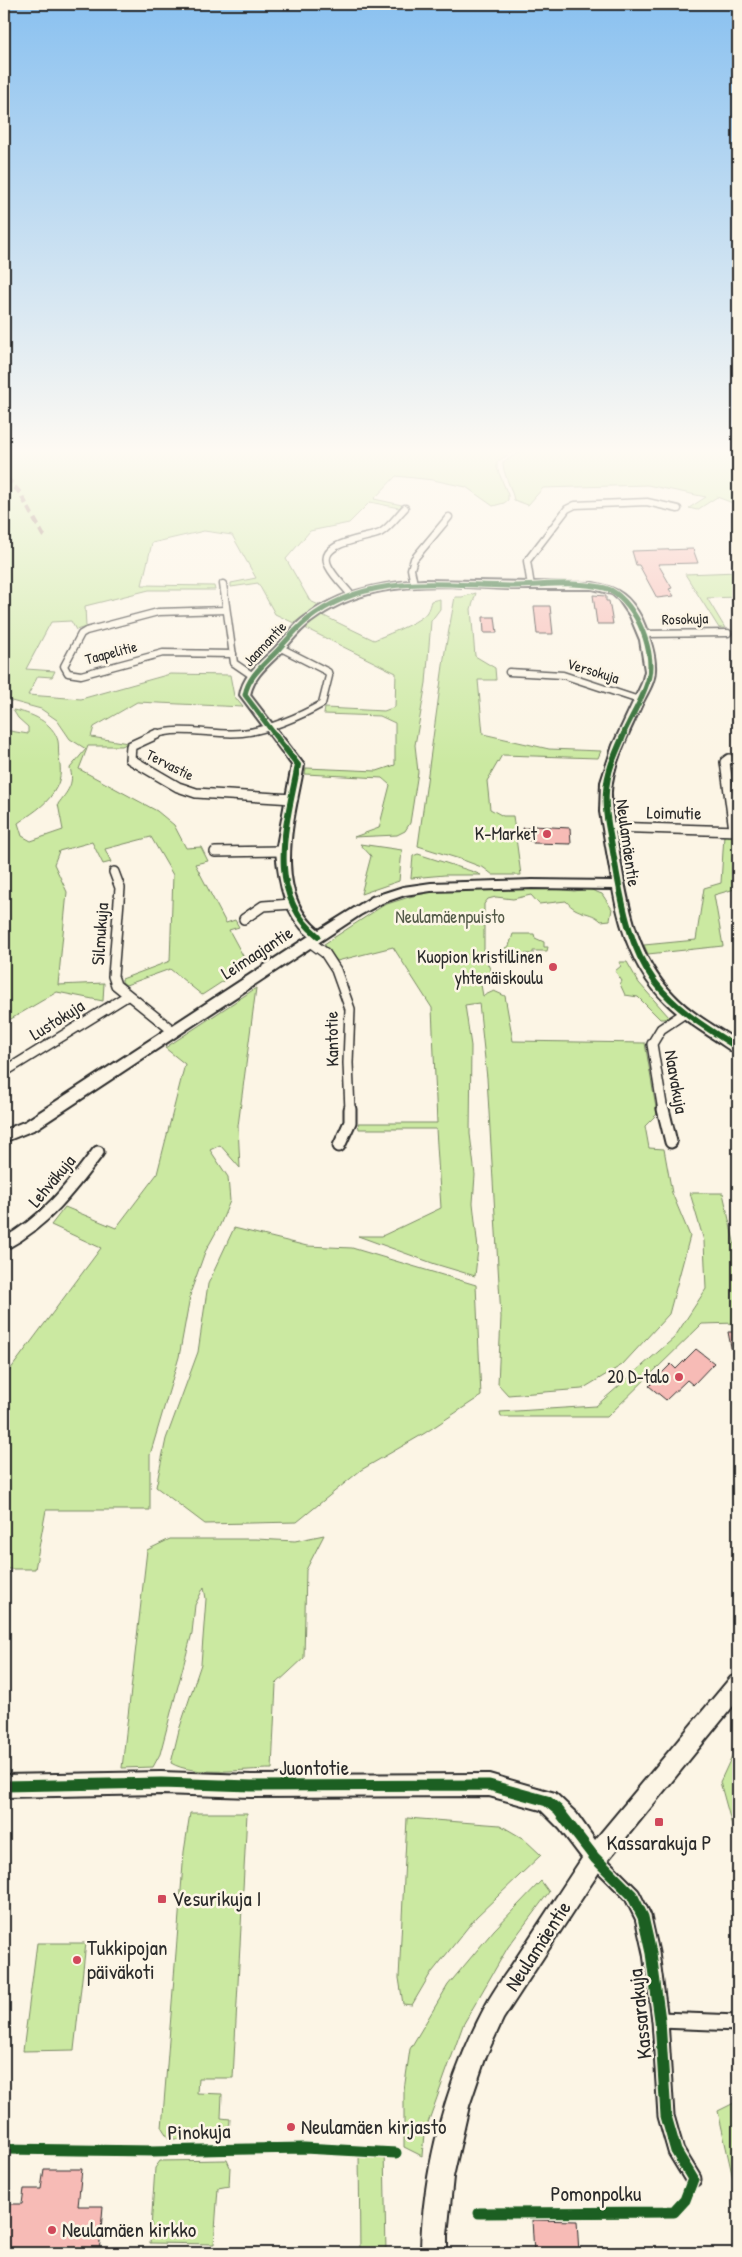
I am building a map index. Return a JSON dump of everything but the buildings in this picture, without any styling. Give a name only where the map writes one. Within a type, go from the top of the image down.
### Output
[{"type":"street","points":[[330,554],[327,562],[328,566],[351,595]]},
{"type":"street","points":[[414,584],[411,569],[414,559],[418,554]]},
{"type":"street","points":[[531,586],[527,561],[532,554]]},
{"type":"street","points":[[223,584],[234,663],[237,667],[254,676]]},
{"type":"street","name":"Jaamantie","points":[[314,939],[300,920],[292,904],[282,851],[298,765],[245,696],[246,689],[254,676],[306,621],[351,595],[381,588],[414,584],[578,585],[607,588]]},
{"type":"street","name":"Neulamäentie","points":[[607,588],[623,598],[635,616],[643,634],[650,662],[647,686],[639,700],[608,774],[606,793],[618,885],[627,927],[638,954],[657,984],[686,1013],[738,1048]]},
{"type":"street","name":"Taapelitie","points":[[226,610],[158,612],[93,628],[81,634],[64,666],[68,673],[81,674],[163,653],[233,654]]},
{"type":"street","name":"Rosokuja","points":[[643,634],[728,634]]},
{"type":"street","points":[[268,726],[299,717],[318,707],[323,700],[329,676],[328,672],[321,667],[281,648]]},
{"type":"street","name":"Versokuja","points":[[508,672],[563,675],[639,700]]},
{"type":"street","name":"Tervastie","points":[[268,726],[243,733],[160,732],[132,746],[130,759],[178,787],[196,793],[293,799]]},
{"type":"street","points":[[727,761],[736,830]]},
{"type":"street","name":"Loimutie","points":[[609,827],[736,830]]},
{"type":"street","points":[[215,852],[282,851]]},
{"type":"street","name":"Silmukuja","points":[[114,872],[120,888],[114,976],[116,985],[127,996],[173,1031]]},
{"type":"street","name":"Leimaajantie","points":[[4,1136],[31,1125],[370,904],[403,890],[431,887],[532,884],[618,885]]},
{"type":"street","points":[[244,919],[263,906],[292,904]]},
{"type":"street","name":"Kantotie","points":[[314,939],[336,970],[350,1009],[348,1064],[350,1122],[339,1146]]},
{"type":"street","name":"Lustokuja","points":[[4,1072],[127,996]]},
{"type":"street","name":"Naavakuja","points":[[671,1142],[661,1101],[652,1044],[653,1038],[663,1028],[686,1013]]},
{"type":"street","name":"Lehväkuja","points":[[4,1244],[33,1229],[55,1208],[98,1152]]},
{"type":"street","name":"Neulamäentie","points":[[434,2253],[434,2236],[441,2177],[457,2106],[476,2052],[495,2011],[595,1858],[738,1684]]},
{"type":"street","name":"Juontotie","points":[[4,1786],[161,1783],[251,1786],[490,1785],[547,1801],[568,1821],[595,1858]]},
{"type":"street","name":"Kassarakuja","points":[[595,1858],[632,1895],[643,1917],[651,1953],[660,2020],[666,2116],[676,2151],[693,2179]]},
{"type":"street","points":[[660,2020],[738,2023]]},
{"type":"green space","points":[[4,554],[149,554],[142,585],[214,586],[215,590],[149,590],[85,606],[86,627],[76,630],[71,621],[51,622],[26,669],[55,671],[52,677],[38,676],[28,695],[81,699],[170,674],[230,675],[234,696],[243,707],[137,702],[94,727],[91,737],[128,743],[122,746],[88,746],[79,769],[157,811],[174,825],[186,848],[201,847],[208,861],[195,864],[226,923],[235,920],[239,927],[229,930],[248,965],[202,995],[170,969],[126,985],[122,982],[122,979],[170,961],[173,875],[151,837],[105,849],[111,862],[103,864],[92,842],[59,851],[54,864],[67,892],[58,985],[104,983],[103,1001],[57,992],[4,1023],[4,730],[28,734],[28,727],[18,718],[13,710],[27,713],[46,724],[55,734],[58,741],[60,771],[56,788],[50,798],[18,823],[22,836],[31,841],[63,830],[58,804],[71,783],[70,768],[86,749],[70,739],[57,720],[41,709],[4,699]]},
{"type":"green space","points":[[243,554],[290,554],[286,559],[310,601],[319,605],[294,623],[275,614],[258,583],[231,587],[231,583],[256,578]]},
{"type":"green space","points":[[738,572],[738,597],[707,598],[725,628],[719,628],[685,574]]},
{"type":"green space","points":[[476,593],[471,609],[475,656],[495,668],[496,680],[478,680],[483,734],[549,749],[601,751],[598,758],[502,755],[487,781],[490,809],[503,816],[513,816],[521,875],[493,875],[484,868],[418,846],[445,651],[455,597]]},
{"type":"green space","points":[[440,599],[440,609],[431,621],[426,683],[415,745],[418,772],[410,823],[405,831],[397,835],[354,837],[379,828],[390,785],[382,778],[305,774],[306,768],[377,771],[395,765],[395,723],[380,716],[324,714],[325,708],[384,711],[395,707],[396,673],[305,628],[322,615],[374,640],[418,620],[427,612],[431,601]]},
{"type":"green space","points":[[724,835],[736,836],[735,866],[738,867],[738,890],[735,889],[714,895],[723,946],[648,954],[644,945],[696,940],[704,888],[721,883]]},
{"type":"green space","points":[[360,844],[402,850],[399,881],[361,894],[371,856]]},
{"type":"green space","points":[[418,854],[481,875],[445,875],[411,878],[413,856]]},
{"type":"green space","name":"Neulamäenpuisto","points":[[557,889],[574,891],[589,889],[602,894],[612,909],[610,920],[601,921],[593,915],[575,909],[566,901],[539,904],[531,895],[513,899],[496,897],[488,899],[484,904],[484,956],[492,973],[485,981],[480,979],[483,996],[494,991],[505,996],[513,1041],[645,1043],[657,1114],[645,1126],[649,1148],[664,1149],[672,1193],[690,1236],[669,1314],[622,1365],[582,1389],[508,1395],[498,1384],[501,1317],[487,1078],[479,1003],[465,1005],[471,1046],[470,1134],[475,1175],[473,1203],[478,1249],[475,1276],[435,1264],[358,1236],[382,1236],[441,1208],[436,1129],[359,1129],[358,1123],[437,1123],[432,1008],[393,947],[337,961],[324,944],[384,905],[409,897],[439,890]]},
{"type":"green space","points":[[513,934],[534,934],[535,938],[544,942],[544,947],[548,947],[547,951],[533,951],[533,954],[507,953],[505,948],[509,946]]},
{"type":"green space","points":[[619,962],[627,962],[639,983],[669,1017],[667,1019],[660,1019],[638,997],[625,995],[620,984],[622,981],[615,971],[621,966]]},
{"type":"green space","points":[[256,988],[238,1126],[240,1168],[220,1145],[210,1150],[228,1177],[230,1201],[220,1225],[205,1252],[191,1291],[179,1357],[150,1455],[150,1510],[46,1510],[35,1569],[4,1569],[4,1378],[101,1248],[51,1225],[65,1207],[116,1228],[157,1174],[185,1064],[165,1048]]},
{"type":"green space","points":[[690,1193],[723,1193],[738,1260],[738,1323],[702,1324],[607,1417],[501,1417],[500,1412],[596,1406],[674,1338],[706,1289],[704,1241]]},
{"type":"green space","points":[[234,1228],[307,1246],[352,1248],[476,1285],[481,1396],[425,1433],[361,1470],[297,1522],[205,1524],[156,1487],[166,1439],[198,1352],[208,1284]]},
{"type":"green space","points":[[324,1535],[306,1570],[304,1658],[276,1684],[272,1769],[206,1771],[193,1770],[171,1763],[179,1730],[201,1664],[206,1599],[204,1587],[195,1605],[192,1633],[160,1754],[153,1767],[122,1768],[147,1550],[170,1539],[295,1541]]},
{"type":"green space","points":[[738,1743],[738,1847],[720,1782]]},
{"type":"green space","points":[[190,1813],[247,1813],[233,2078],[198,2078],[197,2093],[222,2094],[221,2118],[230,2119],[229,2135],[224,2138],[169,2139],[162,2128],[184,1852]]},
{"type":"green space","points":[[407,1818],[500,1825],[524,1839],[541,1855],[476,1917],[429,1976],[412,2005],[403,2004],[399,1978]]},
{"type":"green space","points":[[541,1881],[549,1892],[508,1947],[463,2025],[424,2134],[422,2156],[404,2147],[404,2090],[410,2049],[448,1985],[494,1930]]},
{"type":"green space","points":[[37,1943],[86,1943],[74,2050],[23,2051]]},
{"type":"green space","points":[[738,2101],[738,2201],[718,2111]]},
{"type":"green space","points":[[384,2148],[386,2253],[360,2253],[359,2151]]},
{"type":"green space","points":[[227,2160],[230,2167],[229,2186],[218,2188],[214,2244],[150,2243],[155,2168],[160,2161]]},
{"type":"cycle path","points":[[318,936],[301,920],[295,910],[287,887],[283,863],[282,851],[298,765],[245,695],[247,685],[252,677],[307,620],[344,599],[380,587],[402,584],[446,583],[508,586],[563,584],[605,588],[615,592],[629,606],[641,628],[650,662],[647,683],[609,772],[605,801],[607,822],[626,920],[643,962],[654,981],[687,1014],[738,1048]]},
{"type":"cycle path","name":"Pomonpolku","points":[[4,1786],[161,1783],[251,1786],[489,1785],[547,1801],[558,1810],[595,1858],[632,1895],[643,1917],[651,1953],[660,2020],[666,2116],[676,2151],[693,2179],[685,2200],[674,2212],[479,2213]]},
{"type":"cycle path","name":"Pinokuja","points":[[4,2149],[152,2151],[304,2148],[396,2153]]},
{"type":"place","name":"K-Market","points":[[547,834]]},
{"type":"place","name":"Kuopion kristillinen yhtenäiskoulu","points":[[553,967]]},
{"type":"place","name":"20 D-talo","points":[[679,1377]]},
{"type":"place","name":"Kassarakuja P","points":[[659,1822]]},
{"type":"place","name":"Vesurikuja I","points":[[162,1899]]},
{"type":"place","name":"Tukkipojan päiväkoti","points":[[77,1960]]},
{"type":"place","name":"Neulamäen kirjasto","points":[[291,2127]]},
{"type":"place","name":"Neulamäen kirkko","points":[[52,2230]]}]
